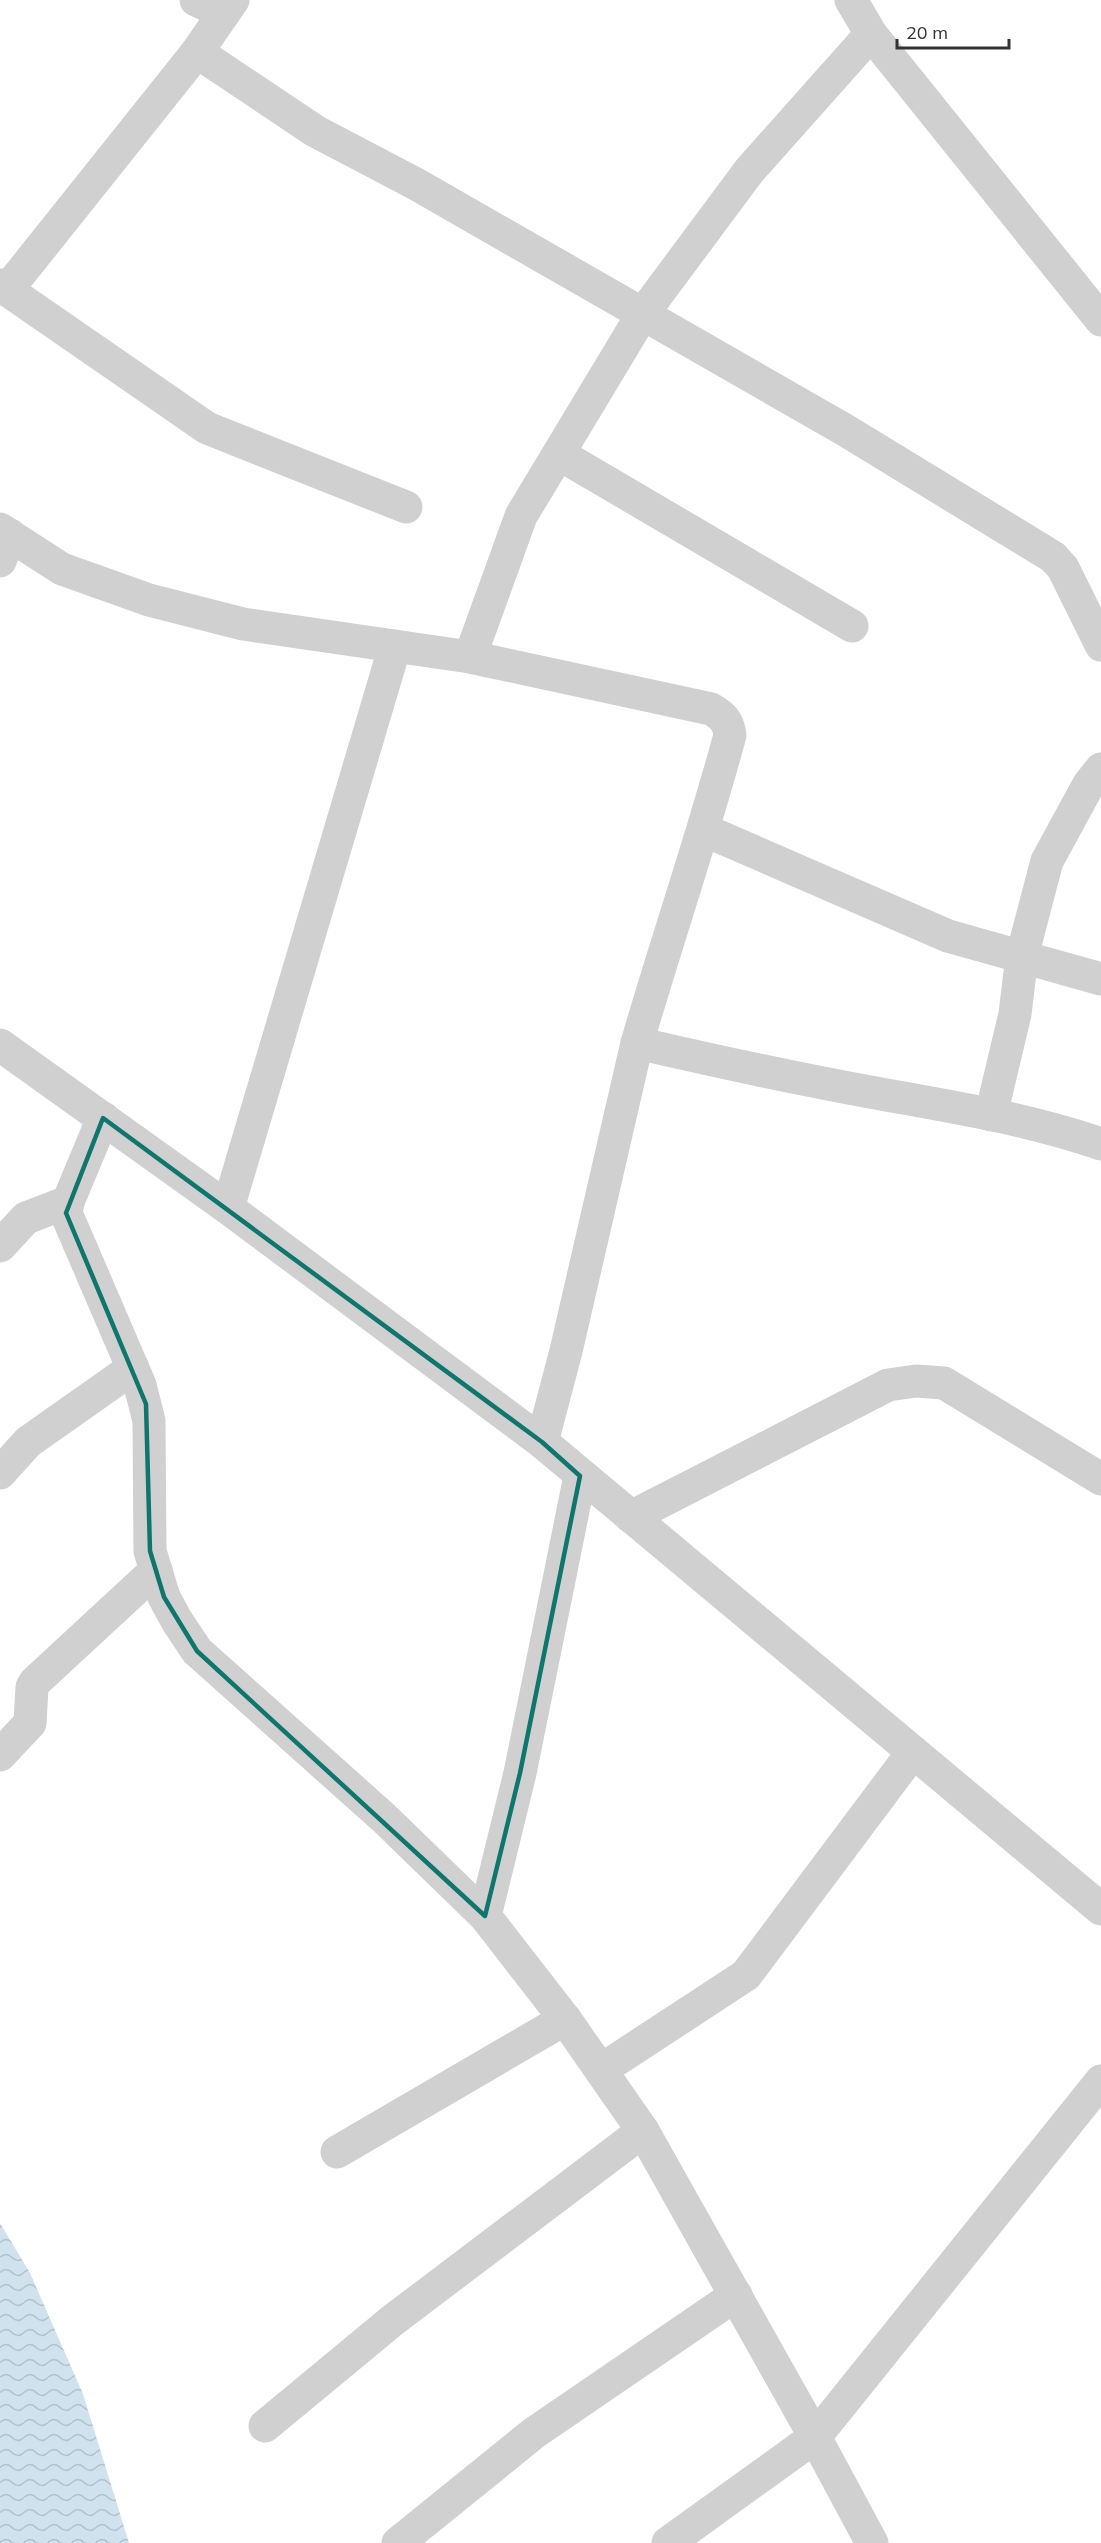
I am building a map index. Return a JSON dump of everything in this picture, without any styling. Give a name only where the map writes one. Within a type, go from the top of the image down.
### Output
[{"type":"street","points":[[851,0],[871,34],[1101,320]]},
{"type":"street","points":[[218,4],[197,52],[3,288],[207,428],[406,507]]},
{"type":"street","points":[[470,657],[521,516],[642,315],[749,171],[871,34]]},
{"type":"street","points":[[197,52],[315,131],[416,184],[845,430],[1053,557],[1063,568],[1101,645]]},
{"type":"street","points":[[559,454],[852,626]]},
{"type":"street","points":[[3,542],[62,569],[149,600],[243,624],[470,657],[711,709],[721,715],[728,725],[730,735],[704,830],[671,928],[637,1043],[566,1351],[542,1442]]},
{"type":"street","points":[[228,1208],[395,646]]},
{"type":"street","points":[[991,1114],[1014,1014],[1022,956],[1047,861],[1089,784],[1101,769]]},
{"type":"street","points":[[704,830],[948,936],[1101,979]]},
{"type":"street","points":[[637,1043],[772,1074],[991,1114],[1060,1130],[1101,1144]]},
{"type":"street","points":[[2,1049],[228,1208],[542,1442],[1101,1909]]},
{"type":"street","points":[[103,1118],[68,1202],[66,1213],[133,1368],[146,1404],[150,1551],[164,1597],[197,1651],[384,1818],[485,1916],[565,2019],[643,2131],[872,2543]]},
{"type":"street","points":[[0,1246],[26,1218],[68,1202]]},
{"type":"street","points":[[0,1473],[28,1442],[133,1368]]},
{"type":"street","points":[[631,1516],[888,1385],[916,1381],[944,1383],[1101,1479]]},
{"type":"street","points":[[485,1916],[520,1773],[580,1476]]},
{"type":"street","points":[[0,1755],[30,1723],[32,1687],[35,1682],[156,1570]]},
{"type":"street","points":[[601,2070],[746,1975],[913,1752]]},
{"type":"street","points":[[338,2152],[565,2019]]},
{"type":"street","points":[[668,2543],[815,2437],[1101,2081]]},
{"type":"street","points":[[265,2426],[393,2320],[643,2131]]},
{"type":"street","points":[[398,2543],[534,2433],[736,2295]]},
{"type":"highlighted area","points":[[103,1118],[542,1442],[580,1476],[520,1773],[485,1916],[197,1651],[164,1597],[150,1551],[146,1404],[66,1213]]},
{"type":"water","points":[[0,2223],[30,2273],[83,2394],[129,2543],[0,2543]]}]
